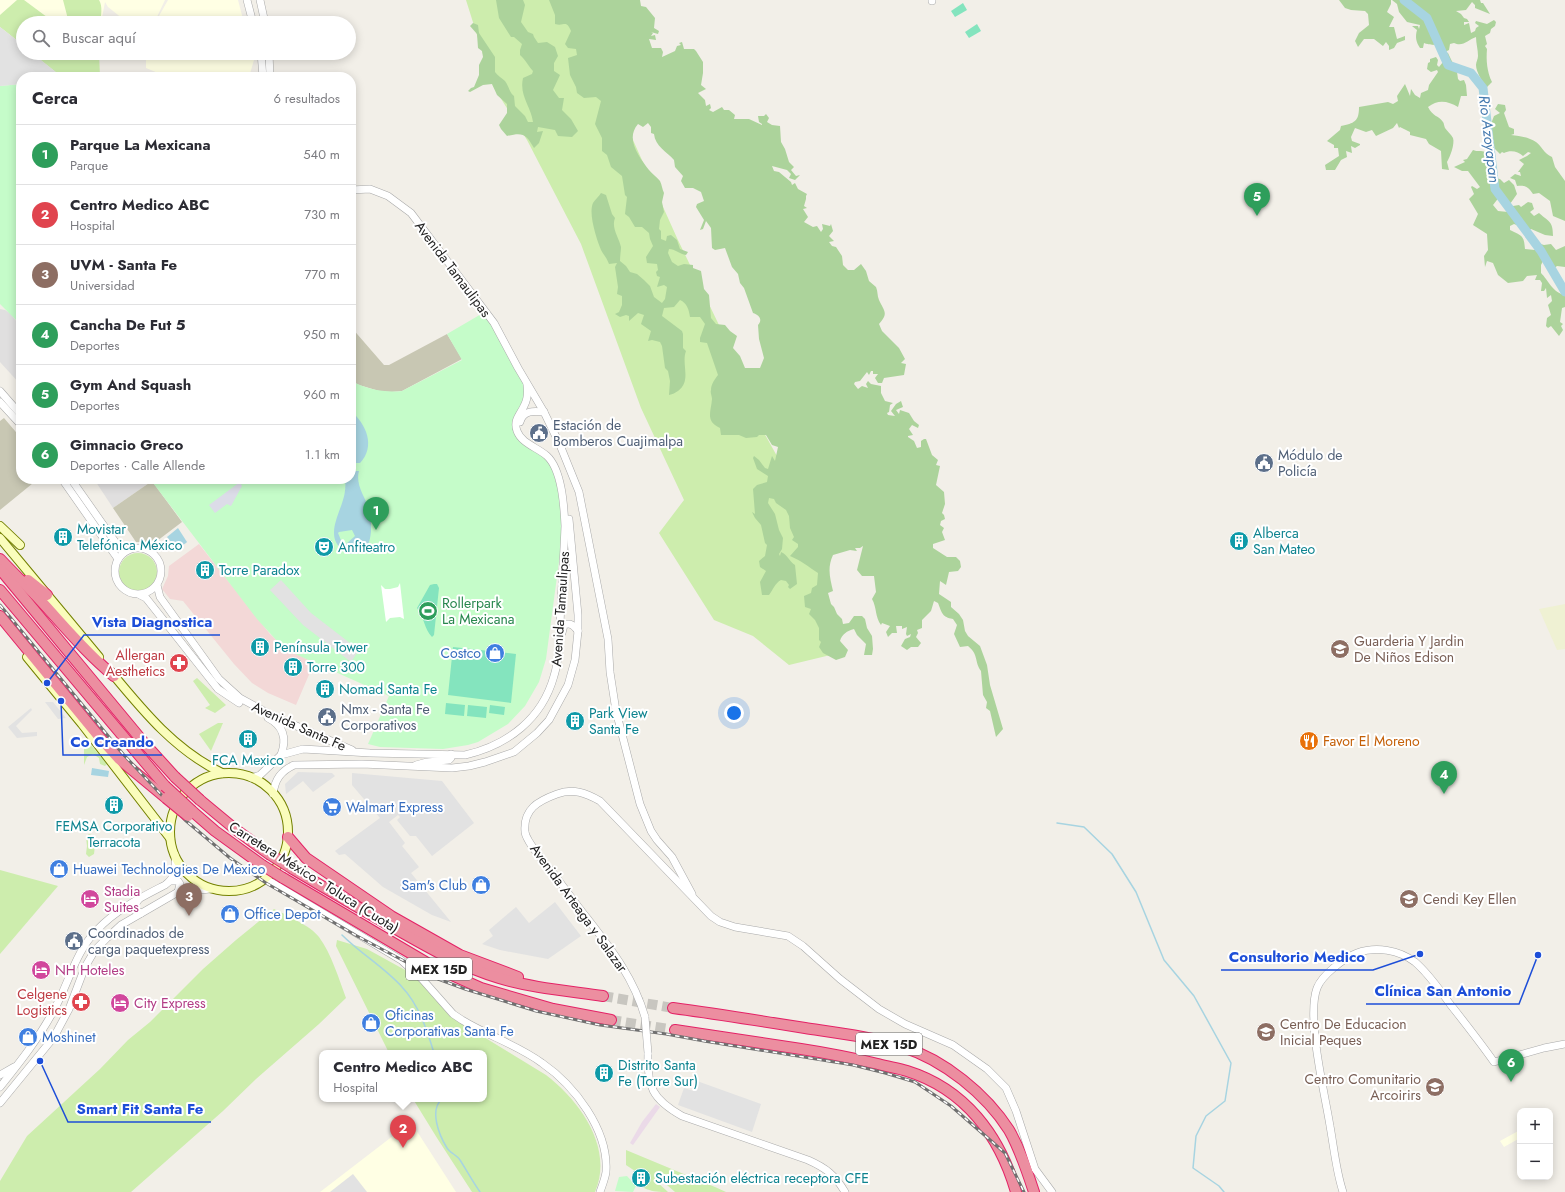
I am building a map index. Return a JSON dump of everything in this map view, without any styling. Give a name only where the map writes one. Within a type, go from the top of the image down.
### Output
[{"type":"highway","points":[[0,551],[26,579],[47,595]]},
{"type":"highway","points":[[0,559],[70,634],[114,676]]},
{"type":"highway","name":"Carretera México - Toluca (Cuota)","points":[[0,569],[145,744],[175,777],[235,829],[269,854],[443,955],[498,978],[603,996]]},
{"type":"highway","points":[[0,590],[190,814]]},
{"type":"highway","points":[[0,616],[119,759],[166,798],[190,814]]},
{"type":"highway","name":"Carretera México - Toluca (Cuota)","points":[[190,814],[262,865],[434,967],[481,988],[553,1009],[611,1020]]},
{"type":"highway","points":[[288,837],[306,858],[391,916],[460,955],[544,987]]},
{"type":"highway","name":"MEX 15D","points":[[673,1008],[855,1036],[903,1047],[922,1054],[941,1064],[972,1088],[1003,1123],[1017,1146],[1034,1192]]},
{"type":"highway","name":"MEX 15D","points":[[675,1030],[842,1055],[907,1071],[924,1078],[958,1099],[988,1130],[1002,1154],[1016,1192]]},
{"type":"main road","points":[[0,526],[20,545]]},
{"type":"main road","points":[[0,538],[142,710],[175,742],[203,764],[222,774]]},
{"type":"main road","points":[[0,624],[82,724],[170,838]]},
{"type":"main road","points":[[222,774],[237,774],[251,778],[266,787],[280,803],[285,814],[287,825],[288,837],[284,852],[277,866],[266,879],[243,890],[227,891],[211,889],[200,884],[189,876],[181,866],[174,855],[170,838],[170,825],[173,812],[183,795],[198,782],[209,776],[222,774]]},
{"type":"street","points":[[247,0],[251,14],[264,11]]},
{"type":"street","points":[[260,0],[264,16]]},
{"type":"street","points":[[262,60],[263,72]]},
{"type":"street","points":[[269,60],[270,72]]},
{"type":"street","name":"Avenida Tamaulipas","points":[[356,190],[370,189],[388,196],[411,213],[494,323],[544,412],[579,492],[607,633],[610,672],[616,711],[640,804],[651,831],[672,857],[694,899]]},
{"type":"street","name":"Avenida Tamaulipas","points":[[281,755],[303,750],[472,754],[504,742],[526,724],[536,713],[554,676],[558,655],[565,526],[564,505],[555,468],[546,455],[524,441],[516,429],[517,417],[527,399],[527,383]]},
{"type":"street","points":[[0,391],[16,409]]},
{"type":"street","points":[[0,402],[16,420]]},
{"type":"street","name":"Avenida Tamaulipas","points":[[273,794],[276,780],[286,768],[294,765],[362,764],[412,767],[463,767],[493,759],[514,752],[537,733],[549,720],[568,684],[575,660],[578,631],[568,505],[558,466],[548,451],[527,437],[521,428],[521,419],[528,412],[544,412]]},
{"type":"street","points":[[66,484],[118,559]]},
{"type":"street","points":[[75,484],[123,553]]},
{"type":"street","points":[[137,548],[145,549],[157,557],[161,571],[160,578],[157,585],[152,590],[140,595],[126,592],[117,583],[114,571],[118,559],[123,553],[130,549],[137,548]]},
{"type":"street","points":[[562,574],[568,574],[575,582]]},
{"type":"street","name":"Avenida Santa Fe","points":[[157,585],[160,597],[219,679],[240,698],[274,717],[357,752]]},
{"type":"street","name":"Avenida Santa Fe","points":[[140,595],[150,603],[218,689],[274,721],[279,727],[284,738],[284,748],[281,755]]},
{"type":"street","points":[[558,655],[560,652],[562,629],[564,625],[568,623],[573,625],[578,631]]},
{"type":"street","points":[[493,759],[491,754],[492,751],[504,742]]},
{"type":"street","points":[[412,767],[427,762],[449,760],[451,758],[451,754]]},
{"type":"street","points":[[251,778],[260,775],[281,755]]},
{"type":"street","name":"Avenida Arteaga y Salazar","points":[[694,899],[662,864],[600,802],[590,795],[578,791],[561,793],[547,798],[534,806],[526,816],[525,834],[529,841],[616,955],[640,997],[646,1017],[649,1076],[652,1088],[658,1098],[667,1107],[682,1116],[808,1160],[826,1168],[836,1178],[845,1192]]},
{"type":"street","points":[[0,1086],[34,1044],[55,1008],[75,962],[85,944],[97,929],[124,906],[171,881],[176,870],[174,855]]},
{"type":"street","points":[[662,864],[672,857]]},
{"type":"street","points":[[266,879],[401,960],[422,978],[453,1014],[542,1062],[559,1076],[576,1094],[599,1133],[604,1149],[606,1171],[600,1192]]},
{"type":"street","points":[[171,881],[178,881],[180,884],[178,892]]},
{"type":"street","points":[[0,1103],[54,1037],[69,1009],[85,967],[95,950],[121,925],[178,892],[211,889]]},
{"type":"street","points":[[139,899],[134,906],[134,910],[141,913]]},
{"type":"street","points":[[694,899],[711,916],[730,926],[788,936],[803,946],[840,980],[879,1009],[905,1024],[953,1046],[987,1069],[1006,1088],[1021,1124],[1035,1169],[1052,1192]]},
{"type":"street","points":[[1343,1192],[1336,1162],[1313,1016],[1317,988],[1331,970],[1351,955],[1376,949],[1387,950],[1409,958],[1429,976],[1494,1062],[1544,1048],[1565,1044]]},
{"type":"street","points":[[34,1044],[34,1047],[37,1050],[44,1049]]},
{"type":"street","points":[[0,1075],[18,1065]]},
{"type":"shaded area","points":[[0,0],[165,0],[157,16],[119,16],[108,7],[105,2],[102,16],[16,16],[16,40],[0,27]]},
{"type":"shaded area","points":[[168,0],[238,0],[242,16],[159,16]]},
{"type":"shaded area","points":[[0,27],[16,40],[16,60],[41,60],[56,72],[16,72],[16,84],[0,86]]},
{"type":"shaded area","points":[[146,60],[254,60],[250,72],[156,72],[146,68]]},
{"type":"shaded area","points":[[0,309],[10,313],[16,321],[16,380],[0,362]]},
{"type":"shaded area","points":[[356,333],[384,365],[389,365],[447,334],[462,359],[402,391],[379,391],[356,384]]},
{"type":"shaded area","points":[[4,418],[16,432],[16,484],[32,484],[0,510],[0,421]]},
{"type":"shaded area","points":[[97,484],[148,484],[113,508]]},
{"type":"shaded area","points":[[148,484],[154,484],[182,522],[153,544],[136,542],[113,508]]},
{"type":"shaded area","points":[[237,484],[241,484],[242,486],[231,506],[227,504],[215,513],[209,505]]},
{"type":"shaded area","points":[[199,544],[270,634],[284,647],[314,663],[296,705],[268,693],[252,683],[234,664],[183,601],[170,599],[162,589],[168,576],[169,566]]},
{"type":"shaded area","points":[[281,580],[311,613],[359,650],[351,662],[303,625],[270,590]]},
{"type":"shaded area","points":[[1565,604],[1565,649],[1557,650],[1539,609]]},
{"type":"shaded area","points":[[45,702],[53,702],[66,718],[58,719]]},
{"type":"shaded area","points":[[31,708],[32,710],[16,726],[22,733],[37,732],[37,736],[17,738],[8,727]]},
{"type":"shaded area","points":[[298,772],[332,773],[335,776],[313,792],[303,781],[286,794],[285,784]]},
{"type":"shaded area","points":[[352,773],[442,781],[474,823],[432,856],[416,836],[410,836],[397,820],[400,817],[398,815],[389,822],[405,843],[402,846],[419,867],[411,873],[451,922],[432,915],[383,887],[345,854],[339,855],[335,851],[380,818],[352,785]]},
{"type":"shaded area","points":[[555,902],[581,936],[548,959],[500,950],[482,944],[493,936],[489,930],[516,907],[529,923]]},
{"type":"shaded area","points":[[697,1081],[761,1104],[752,1132],[678,1105],[684,1088],[694,1091]]},
{"type":"shaded area","points":[[656,1104],[660,1107],[633,1145],[630,1143],[642,1122]]},
{"type":"shaded area","points":[[411,1122],[456,1192],[320,1192]]},
{"type":"shaded area","points":[[1517,1132],[1517,1140],[1504,1147],[1500,1141]]},
{"type":"shaded area","points":[[353,1174],[367,1192],[330,1192]]},
{"type":"green space","points":[[17,0],[24,0],[46,16],[16,16],[16,40],[0,27],[0,15]]},
{"type":"green space","points":[[63,0],[99,0],[100,2],[101,16],[67,16]]},
{"type":"green space","points":[[466,0],[572,0],[602,71],[677,238],[732,352],[739,388],[787,474],[817,553],[843,652],[789,665],[753,636],[714,620],[659,533],[684,500],[641,408],[581,244],[527,140],[493,86]]},
{"type":"green space","points":[[496,0],[523,0],[525,5],[521,22],[528,32],[533,34],[538,43],[547,42],[555,47],[558,56],[554,63],[554,71],[560,75],[553,90],[559,98],[564,98],[562,110],[571,119],[578,131],[572,137],[558,136],[555,130],[538,127],[537,132],[543,131],[539,143],[534,148],[524,135],[517,134],[507,136],[501,129],[499,125],[507,113],[507,104],[497,95],[492,84],[483,85],[470,92],[468,91],[474,87],[479,75],[479,65],[483,57],[482,51],[478,48],[477,34],[470,26],[473,23],[478,25],[479,33],[495,57],[495,72],[505,81],[514,96],[515,106],[525,116],[528,122],[533,122],[524,96],[522,84],[523,78],[532,74],[533,71],[520,55],[522,44],[514,37],[511,37],[499,18]]},
{"type":"green space","points":[[549,0],[640,0],[641,6],[646,7],[655,18],[654,28],[659,31],[658,34],[651,32],[653,33],[651,36],[655,35],[656,40],[649,39],[652,48],[661,48],[663,52],[662,57],[675,51],[677,46],[681,45],[679,43],[682,42],[684,49],[694,49],[703,62],[701,85],[706,89],[698,93],[705,100],[706,106],[710,104],[711,108],[709,110],[713,112],[722,107],[724,110],[729,110],[735,115],[734,119],[749,119],[762,125],[759,122],[758,116],[764,116],[766,114],[769,118],[767,122],[772,125],[780,126],[781,142],[789,162],[794,167],[791,170],[796,176],[800,175],[795,180],[789,178],[791,174],[787,170],[772,166],[774,171],[779,172],[791,182],[792,185],[795,183],[798,189],[807,194],[804,206],[807,208],[803,209],[808,217],[804,222],[813,227],[817,226],[821,232],[823,229],[822,224],[830,226],[831,224],[833,231],[829,236],[834,241],[829,242],[832,246],[836,247],[842,256],[843,265],[848,270],[854,270],[861,264],[866,271],[869,281],[876,287],[878,298],[885,312],[884,317],[879,324],[882,331],[899,348],[905,359],[901,363],[906,364],[904,375],[884,378],[882,383],[878,383],[875,378],[878,374],[873,374],[873,371],[871,371],[869,375],[867,372],[860,381],[855,382],[854,384],[858,389],[862,386],[868,388],[866,384],[868,381],[871,384],[881,386],[881,393],[885,401],[893,403],[890,405],[889,412],[887,413],[888,415],[895,416],[891,411],[896,404],[901,401],[903,407],[896,410],[899,414],[900,410],[909,413],[914,421],[919,425],[918,428],[912,425],[909,429],[913,435],[908,437],[914,441],[917,448],[921,447],[921,441],[926,439],[932,455],[938,460],[936,465],[940,466],[936,485],[944,492],[945,504],[942,513],[945,519],[941,521],[940,525],[944,528],[942,532],[945,540],[933,544],[933,548],[947,557],[956,557],[960,561],[961,567],[958,571],[949,572],[946,585],[940,581],[939,594],[951,602],[951,607],[963,620],[965,631],[968,636],[980,646],[987,665],[990,685],[1003,729],[996,737],[990,711],[986,708],[987,702],[983,695],[981,671],[974,652],[968,646],[960,647],[954,634],[957,625],[953,619],[944,616],[938,603],[934,601],[931,611],[922,620],[922,628],[917,630],[918,633],[916,637],[921,643],[918,647],[911,647],[907,650],[901,646],[905,639],[910,637],[911,634],[907,636],[907,627],[902,629],[902,626],[896,626],[897,633],[892,633],[888,637],[886,632],[890,626],[882,623],[881,625],[872,599],[876,592],[874,576],[862,576],[857,570],[863,546],[860,548],[855,548],[857,551],[850,550],[833,555],[831,560],[830,577],[833,591],[828,593],[831,604],[842,619],[843,624],[849,623],[854,616],[862,616],[865,619],[867,628],[872,636],[872,655],[864,655],[866,644],[857,635],[854,629],[845,633],[840,641],[848,650],[845,657],[836,660],[823,653],[819,647],[821,642],[819,640],[819,628],[815,620],[809,614],[811,609],[805,607],[804,596],[811,593],[812,588],[817,585],[818,573],[790,556],[798,547],[798,544],[792,540],[794,537],[790,528],[789,516],[786,510],[776,503],[774,499],[769,498],[768,503],[775,514],[779,530],[783,538],[782,549],[779,554],[780,556],[781,552],[783,553],[795,565],[797,584],[790,589],[786,581],[781,580],[769,595],[762,595],[760,582],[766,571],[760,567],[759,561],[765,556],[767,545],[765,543],[761,525],[752,512],[755,514],[753,489],[757,485],[767,482],[768,476],[757,469],[753,458],[754,456],[765,468],[768,469],[772,456],[775,461],[778,447],[772,445],[766,435],[746,438],[739,435],[721,435],[720,428],[712,422],[710,416],[712,399],[711,388],[718,375],[707,343],[700,342],[705,324],[700,317],[690,317],[687,307],[682,301],[680,300],[674,307],[664,308],[662,316],[682,331],[683,348],[686,351],[684,382],[678,391],[669,395],[670,381],[668,371],[665,368],[662,346],[660,342],[652,340],[648,341],[651,331],[641,324],[644,315],[638,313],[629,321],[629,316],[626,315],[620,317],[615,314],[619,312],[622,305],[622,296],[617,294],[618,287],[615,267],[617,263],[609,264],[599,246],[592,220],[593,203],[601,193],[606,195],[612,214],[615,218],[614,225],[621,247],[620,261],[630,272],[637,274],[650,286],[654,297],[662,303],[665,299],[667,287],[664,285],[657,287],[660,277],[657,276],[656,272],[658,270],[657,264],[647,263],[646,257],[653,246],[649,233],[642,227],[635,227],[629,217],[625,214],[627,197],[625,195],[622,176],[611,167],[607,155],[602,151],[602,138],[595,124],[601,101],[596,97],[584,98],[577,93],[576,87],[570,75],[568,58],[577,55],[576,49],[568,48],[565,44],[571,31],[566,24],[555,24],[555,15]],"holes":[[[648,123],[651,127],[651,133],[654,134],[657,142],[674,160],[675,167],[683,176],[681,181],[685,188],[693,188],[701,192],[704,201],[697,204],[696,207],[704,220],[700,230],[703,229],[706,221],[711,228],[712,248],[715,250],[725,248],[732,267],[738,274],[740,283],[744,288],[753,313],[760,318],[758,325],[759,339],[764,358],[760,368],[745,368],[740,356],[733,348],[737,336],[725,325],[716,324],[711,318],[709,295],[704,289],[701,271],[693,268],[693,265],[684,264],[678,266],[672,262],[668,253],[669,249],[686,255],[688,252],[680,249],[677,240],[671,235],[667,236],[666,241],[661,239],[661,231],[659,229],[660,220],[664,212],[662,202],[664,193],[660,181],[641,159],[633,142],[634,130],[638,124],[643,127]]]},
{"type":"green space","points":[[1339,0],[1391,0],[1391,4],[1387,12],[1394,17],[1389,27],[1394,27],[1397,39],[1405,36],[1405,40],[1397,43],[1394,48],[1389,50],[1389,46],[1386,42],[1383,46],[1374,39],[1364,39],[1358,47],[1355,41],[1359,33],[1369,25],[1368,14],[1365,11],[1345,8]]},
{"type":"green space","points":[[1392,0],[1480,0],[1490,14],[1475,8],[1475,5],[1472,2],[1466,10],[1456,11],[1467,19],[1469,22],[1464,22],[1464,25],[1469,23],[1471,33],[1479,26],[1475,23],[1476,21],[1487,24],[1494,20],[1496,22],[1490,33],[1485,36],[1487,44],[1485,46],[1487,49],[1487,66],[1492,82],[1487,87],[1477,71],[1476,65],[1478,56],[1476,37],[1463,44],[1450,44],[1449,50],[1445,52],[1448,53],[1457,72],[1458,79],[1460,81],[1464,80],[1467,96],[1461,96],[1458,107],[1450,103],[1439,102],[1428,107],[1432,113],[1443,122],[1445,128],[1453,138],[1453,147],[1447,162],[1449,170],[1442,169],[1441,151],[1429,144],[1426,139],[1410,135],[1410,132],[1400,127],[1399,128],[1397,123],[1393,128],[1376,136],[1372,130],[1366,132],[1355,128],[1351,137],[1352,141],[1360,145],[1355,148],[1351,146],[1352,153],[1346,151],[1347,157],[1341,160],[1335,170],[1326,170],[1325,165],[1339,156],[1338,148],[1334,148],[1334,145],[1327,141],[1340,130],[1341,126],[1352,123],[1357,119],[1359,107],[1388,102],[1393,104],[1398,101],[1397,96],[1405,84],[1410,96],[1411,89],[1415,95],[1420,98],[1421,93],[1428,90],[1429,85],[1438,72],[1437,70],[1431,72],[1427,69],[1430,59],[1436,57],[1438,60],[1437,65],[1439,67],[1447,57],[1441,56],[1439,48],[1436,45],[1424,43],[1423,48],[1420,48],[1416,39],[1417,30],[1412,26],[1418,26],[1419,29],[1420,25],[1407,22],[1399,12],[1397,4]]},
{"type":"green space","points":[[963,3],[967,10],[955,17],[951,11]]},
{"type":"green space","points":[[977,24],[981,31],[969,38],[965,32]]},
{"type":"green space","points":[[41,60],[99,60],[100,72],[56,72]]},
{"type":"green space","points":[[16,84],[16,320],[0,304],[0,86]]},
{"type":"green space","points":[[1498,104],[1505,105],[1506,110],[1504,113],[1509,127],[1514,129],[1514,134],[1511,135],[1533,140],[1552,157],[1555,167],[1565,181],[1565,221],[1553,216],[1550,201],[1539,193],[1533,194],[1526,187],[1517,186],[1515,180],[1510,178],[1515,174],[1521,176],[1520,172],[1518,172],[1524,164],[1519,160],[1531,153],[1528,152],[1523,156],[1514,152],[1502,152],[1500,154],[1495,149],[1489,129],[1494,116],[1500,113],[1495,109]]},
{"type":"green space","points":[[1473,150],[1484,151],[1491,157],[1494,178],[1500,179],[1504,183],[1509,180],[1514,185],[1517,194],[1510,204],[1500,196],[1493,205],[1498,211],[1508,212],[1513,206],[1519,205],[1521,207],[1528,202],[1532,203],[1534,209],[1530,212],[1534,216],[1539,213],[1548,220],[1551,225],[1553,236],[1545,235],[1531,229],[1529,230],[1529,233],[1514,224],[1510,226],[1510,230],[1522,236],[1525,249],[1535,250],[1534,242],[1544,245],[1551,244],[1556,250],[1565,246],[1565,267],[1557,266],[1552,270],[1549,263],[1543,261],[1541,265],[1541,273],[1551,286],[1557,292],[1565,295],[1565,307],[1562,308],[1560,322],[1563,324],[1561,326],[1563,330],[1559,336],[1551,326],[1548,328],[1546,326],[1547,318],[1551,315],[1548,305],[1552,301],[1551,295],[1547,298],[1546,288],[1544,291],[1541,291],[1542,283],[1540,280],[1535,280],[1537,275],[1527,276],[1523,281],[1508,283],[1498,275],[1493,263],[1487,261],[1485,267],[1484,256],[1488,250],[1487,234],[1473,225],[1478,214],[1469,199],[1474,194],[1471,187],[1472,186],[1477,189],[1480,187],[1468,171],[1462,171],[1454,167],[1465,162],[1463,160],[1467,159]]},
{"type":"green space","points":[[483,313],[526,385],[526,392],[515,426],[544,457],[552,468],[561,498],[562,539],[546,659],[539,682],[525,706],[508,724],[478,742],[443,749],[380,747],[368,744],[389,696],[293,653],[278,642],[257,619],[154,484],[356,484],[356,383],[376,390],[402,391],[462,360],[447,334]]},
{"type":"green space","points":[[138,553],[148,556],[154,562],[157,572],[154,582],[148,588],[138,591],[128,588],[122,582],[119,572],[122,562],[128,556]]},
{"type":"green space","name":"Rollerpark La Mexicana","points":[[437,584],[439,588],[434,635],[432,637],[429,634],[417,608],[430,585]]},
{"type":"green space","points":[[453,647],[516,654],[511,703],[448,695]]},
{"type":"green space","points":[[197,678],[226,705],[215,713],[205,708],[210,705],[193,681]]},
{"type":"green space","points":[[446,703],[465,705],[464,716],[445,714]]},
{"type":"green space","points":[[468,705],[487,707],[486,718],[467,716]]},
{"type":"green space","points":[[490,705],[505,707],[504,715],[489,713]]},
{"type":"green space","points":[[218,723],[223,723],[211,751],[199,734]]},
{"type":"green space","points":[[91,745],[107,764],[105,766],[100,764],[99,758],[93,754],[87,757],[84,765],[84,748]]},
{"type":"green space","points":[[89,834],[94,836],[95,845],[94,854],[89,857],[86,854],[86,837]]},
{"type":"green space","points":[[0,870],[58,886],[0,954]]},
{"type":"green space","points":[[274,909],[304,925],[319,937],[331,958],[346,998],[319,1024],[256,1079],[223,1111],[131,1192],[0,1192],[0,1181],[27,1136],[100,1069],[128,1040],[150,1022],[203,969]]},
{"type":"green space","points":[[337,940],[367,949],[416,976],[461,1023],[546,1075],[559,1086],[571,1098],[581,1112],[597,1142],[600,1159],[600,1175],[595,1192],[472,1192],[415,1102],[487,1102],[487,1050],[388,1050],[336,946]]},
{"type":"green space","points":[[626,1150],[726,1192],[675,1192],[667,1185],[656,1181],[668,1192],[647,1189],[639,1185],[631,1177],[634,1177],[644,1184],[648,1177],[637,1171],[635,1174],[635,1171],[626,1165]]},
{"type":"green space","points":[[627,1176],[636,1186],[633,1192],[615,1191],[619,1177]]},
{"type":"water","points":[[356,416],[365,429],[368,443],[365,456],[360,463],[356,463]]},
{"type":"water","points":[[356,471],[359,471],[359,486],[369,509],[371,521],[371,534],[367,546],[359,553],[353,554],[346,552],[338,546],[334,534],[334,527],[345,484],[356,484]],"holes":[[[352,530],[355,536],[343,545],[338,533]]]},
{"type":"water","points":[[178,528],[187,542],[177,549],[167,537]]},
{"type":"water","points":[[92,768],[109,771],[108,777],[91,775]]},
{"type":"pier","points":[[400,583],[404,619],[400,617],[390,618],[386,622],[381,585],[385,589],[390,589],[398,587]]},
{"type":"waterway","name":"Rio Azoyapan","points":[[1404,0],[1427,18],[1448,65],[1471,73],[1483,88],[1495,189],[1541,251],[1565,292]]},
{"type":"waterway","points":[[1057,823],[1084,827],[1112,854],[1136,892],[1164,960],[1194,996],[1231,1063],[1225,1101],[1206,1116],[1196,1136],[1193,1168],[1219,1186],[1224,1192]]},
{"type":"waterway","points":[[342,935],[388,973],[408,994],[422,1018],[433,1050]]},
{"type":"waterway","points":[[440,1102],[436,1109],[438,1130],[448,1150],[460,1160],[480,1192]]},
{"type":"tunnel","points":[[603,996],[673,1008]]},
{"type":"tunnel","points":[[611,1020],[675,1030]]},
{"type":"railway","points":[[0,605],[123,754],[185,820],[230,858],[266,883],[357,936],[438,979],[536,1011],[600,1025],[666,1034],[853,1065],[915,1082],[951,1106],[1005,1153],[1024,1192]]},
{"type":"place","name":"Gym And Squash","points":[[1257,216]]},
{"type":"place","name":"Estación de Bomberos Cuajimalpa","points":[[539,433]]},
{"type":"place","name":"Módulo de Policía","points":[[1264,463]]},
{"type":"place","name":"Parque La Mexicana","points":[[376,530]]},
{"type":"place","name":"Movistar Telefónica México","points":[[63,537]]},
{"type":"place","name":"Alberca San Mateo","points":[[1239,541]]},
{"type":"place","name":"Anfiteatro","points":[[324,547]]},
{"type":"place","name":"Torre Paradox","points":[[205,570]]},
{"type":"place","name":"Rollerpark La Mexicana","points":[[428,611]]},
{"type":"place","name":"Península Tower","points":[[260,647]]},
{"type":"place","name":"Guarderia Y Jardin De Niños Edison","points":[[1340,649]]},
{"type":"place","name":"Costco","points":[[495,653]]},
{"type":"place","name":"Allergan Aesthetics","points":[[179,663]]},
{"type":"place","name":"Torre 300","points":[[293,667]]},
{"type":"place","name":"Vista Diagnostica","points":[[47,683]]},
{"type":"place","name":"Nomad Santa Fe","points":[[325,689]]},
{"type":"place","name":"Co Creando","points":[[61,701]]},
{"type":"place","name":"Nmx - Santa Fe Corporativos","points":[[327,717]]},
{"type":"place","name":"Park View Santa Fe","points":[[575,721]]},
{"type":"place","name":"FCA Mexico","points":[[248,739]]},
{"type":"place","name":"Favor El Moreno","points":[[1309,741]]},
{"type":"place","name":"Cancha De Fut 5","points":[[1444,794]]},
{"type":"place","name":"FEMSA Corporativo Terracota","points":[[114,805]]},
{"type":"place","name":"Walmart Express","points":[[332,807]]},
{"type":"place","name":"Huawei Technologies De Mexico","points":[[59,869]]},
{"type":"place","name":"Sam's Club","points":[[481,885]]},
{"type":"place","name":"Stadia Suites","points":[[90,899]]},
{"type":"place","name":"Cendi Key Ellen","points":[[1409,899]]},
{"type":"place","name":"Office Depot","points":[[230,914]]},
{"type":"place","name":"UVM - Santa Fe","points":[[189,916]]},
{"type":"place","name":"Coordinados de carga paquetexpress","points":[[74,941]]},
{"type":"place","name":"Consultorio Medico","points":[[1420,954]]},
{"type":"place","name":"Clínica San Antonio","points":[[1538,955]]},
{"type":"place","name":"NH Hoteles","points":[[41,970]]},
{"type":"place","name":"Celgene Logistics","points":[[81,1002]]},
{"type":"place","name":"City Express","points":[[120,1003]]},
{"type":"place","name":"Oficinas Corporativas Santa Fe","points":[[371,1023]]},
{"type":"place","name":"Centro De Educacion Inicial Peques","points":[[1266,1032]]},
{"type":"place","name":"Moshinet","points":[[28,1037]]},
{"type":"place","name":"Smart Fit Santa Fe","points":[[40,1061]]},
{"type":"place","name":"Distrito Santa Fe (Torre Sur)","points":[[604,1073]]},
{"type":"place","name":"Gimnacio Greco","points":[[1511,1082]]},
{"type":"place","name":"Centro Comunitario Arcoirirs","points":[[1435,1087]]},
{"type":"place","name":"Centro Medico ABC","points":[[403,1148]]},
{"type":"place","name":"Subestación eléctrica receptora CFE","points":[[641,1178]]}]
